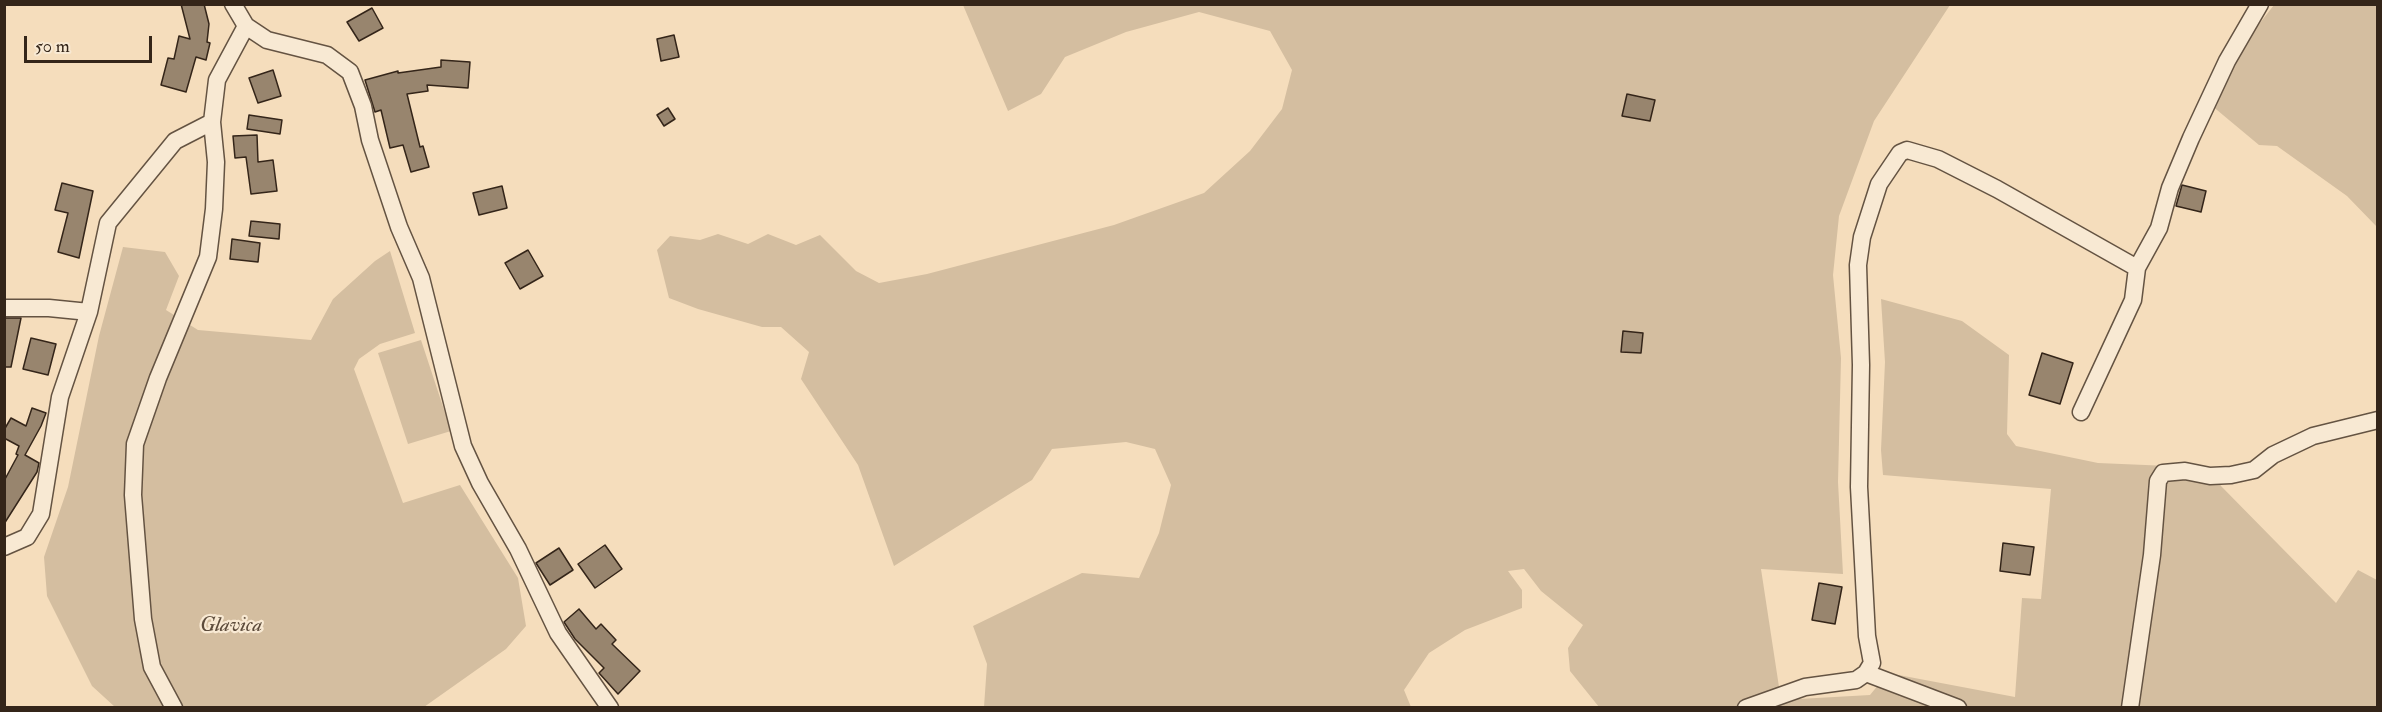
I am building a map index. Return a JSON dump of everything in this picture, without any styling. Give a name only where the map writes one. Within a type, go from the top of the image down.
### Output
[{"type":"street","points":[[232,4],[246,26],[267,40],[327,55],[350,72],[363,106],[370,140],[396,216],[421,278],[463,446],[480,483],[541,594],[558,633],[610,708]]},
{"type":"street","points":[[2081,412],[2133,300],[2137,268],[2159,228],[2170,188],[2191,138],[2227,62],[2260,4]]},
{"type":"street","points":[[174,708],[152,667],[143,619],[133,495],[135,444],[162,368],[208,257],[214,209],[216,162],[212,122],[217,80],[246,26]]},
{"type":"street","points":[[4,547],[27,537],[41,514],[60,397],[88,312],[108,223],[175,141],[212,122]]},
{"type":"street","points":[[1746,708],[1805,687],[1856,680],[1866,673],[1872,663],[1868,636],[1859,487],[1861,364],[1858,265],[1862,237],[1879,184],[1900,153],[1907,150],[1938,159],[1997,189],[2137,268]]},
{"type":"street","points":[[4,308],[49,308],[88,312]]},
{"type":"street","points":[[2130,708],[2152,555],[2158,481],[2163,473],[2185,471],[2210,476],[2254,470],[2273,455],[2313,436],[2378,420]]},
{"type":"street","points":[[1866,673],[1958,708]]},
{"type":"green space","points":[[963,5],[1950,5],[1874,121],[1839,216],[1833,275],[1841,358],[1838,482],[1843,574],[1761,569],[1781,700],[1870,695],[1888,673],[2015,697],[2022,598],[2041,599],[2051,489],[1883,475],[1881,450],[1885,362],[1881,299],[1962,321],[2009,355],[2007,434],[2016,446],[2098,463],[2216,468],[2221,486],[2336,603],[2358,570],[2377,580],[2377,707],[1599,707],[1570,671],[1568,648],[1583,625],[1541,591],[1524,569],[1508,571],[1522,590],[1522,608],[1465,630],[1429,653],[1404,690],[1411,707],[984,707],[987,664],[973,626],[1082,573],[1139,578],[1159,533],[1171,485],[1155,449],[1126,442],[1052,449],[1032,480],[894,566],[858,465],[801,379],[809,352],[781,327],[762,327],[698,309],[669,298],[657,250],[670,236],[700,240],[718,234],[748,244],[768,234],[796,245],[820,235],[856,271],[879,283],[927,274],[1114,225],[1204,193],[1250,151],[1282,109],[1292,70],[1270,31],[1199,12],[1126,32],[1065,57],[1041,94],[1008,111]]},
{"type":"green space","points":[[2274,5],[2377,5],[2377,227],[2347,196],[2277,146],[2259,145],[2211,105],[2249,37]]},
{"type":"green space","name":"Glavica","points":[[123,247],[165,252],[179,276],[166,310],[198,330],[311,340],[333,299],[375,261],[390,251],[415,333],[380,344],[359,359],[354,369],[403,503],[460,485],[518,578],[526,626],[506,649],[424,707],[115,707],[92,686],[47,596],[44,557],[68,487],[99,336]]},
{"type":"green space","points":[[421,340],[451,431],[408,444],[378,353]]},
{"type":"building","points":[[181,4],[204,4],[209,24],[207,42],[210,43],[206,60],[196,57],[186,92],[161,85],[168,58],[174,59],[179,36],[190,39]]},
{"type":"building","points":[[372,8],[383,28],[359,41],[347,22]]},
{"type":"building","points":[[674,35],[679,57],[661,61],[657,39]]},
{"type":"building","points":[[441,60],[470,62],[468,88],[427,85],[428,91],[407,94],[420,147],[423,146],[429,167],[411,172],[403,145],[390,148],[381,110],[375,112],[365,80],[398,71],[398,73],[441,67]]},
{"type":"building","points":[[273,70],[281,96],[258,103],[249,78]]},
{"type":"building","points":[[1627,94],[1655,100],[1650,121],[1622,116]]},
{"type":"building","points":[[668,108],[675,119],[664,126],[657,115]]},
{"type":"building","points":[[249,115],[282,120],[280,134],[247,129]]},
{"type":"building","points":[[257,135],[258,162],[273,160],[277,191],[251,194],[246,157],[235,158],[233,136]]},
{"type":"building","points":[[62,183],[93,191],[79,258],[58,252],[68,213],[55,210]]},
{"type":"building","points":[[2182,185],[2206,191],[2201,212],[2176,206]]},
{"type":"building","points":[[502,186],[507,208],[479,215],[473,193]]},
{"type":"building","points":[[251,221],[280,224],[279,239],[249,236]]},
{"type":"building","points":[[232,239],[260,243],[258,262],[230,259]]},
{"type":"building","points":[[528,250],[543,276],[520,289],[505,263]]},
{"type":"building","points":[[4,318],[21,318],[11,367],[4,367]]},
{"type":"building","points":[[1623,331],[1643,333],[1641,353],[1621,352]]},
{"type":"building","points":[[31,338],[56,344],[48,375],[23,369]]},
{"type":"building","points":[[2042,353],[2073,363],[2060,404],[2029,395]]},
{"type":"building","points":[[32,408],[46,413],[25,455],[39,463],[37,472],[4,524],[4,481],[18,455],[16,454],[19,446],[4,438],[4,430],[11,418],[26,426]]},
{"type":"building","points":[[2003,543],[2034,547],[2030,575],[2000,571]]},
{"type":"building","points":[[605,545],[622,569],[595,588],[578,564]]},
{"type":"building","points":[[559,548],[573,570],[550,585],[536,563]]},
{"type":"building","points":[[1819,583],[1842,587],[1835,624],[1812,620]]},
{"type":"building","points":[[579,609],[596,629],[601,624],[616,640],[612,644],[640,671],[618,694],[599,673],[604,668],[575,639],[564,622]]}]
